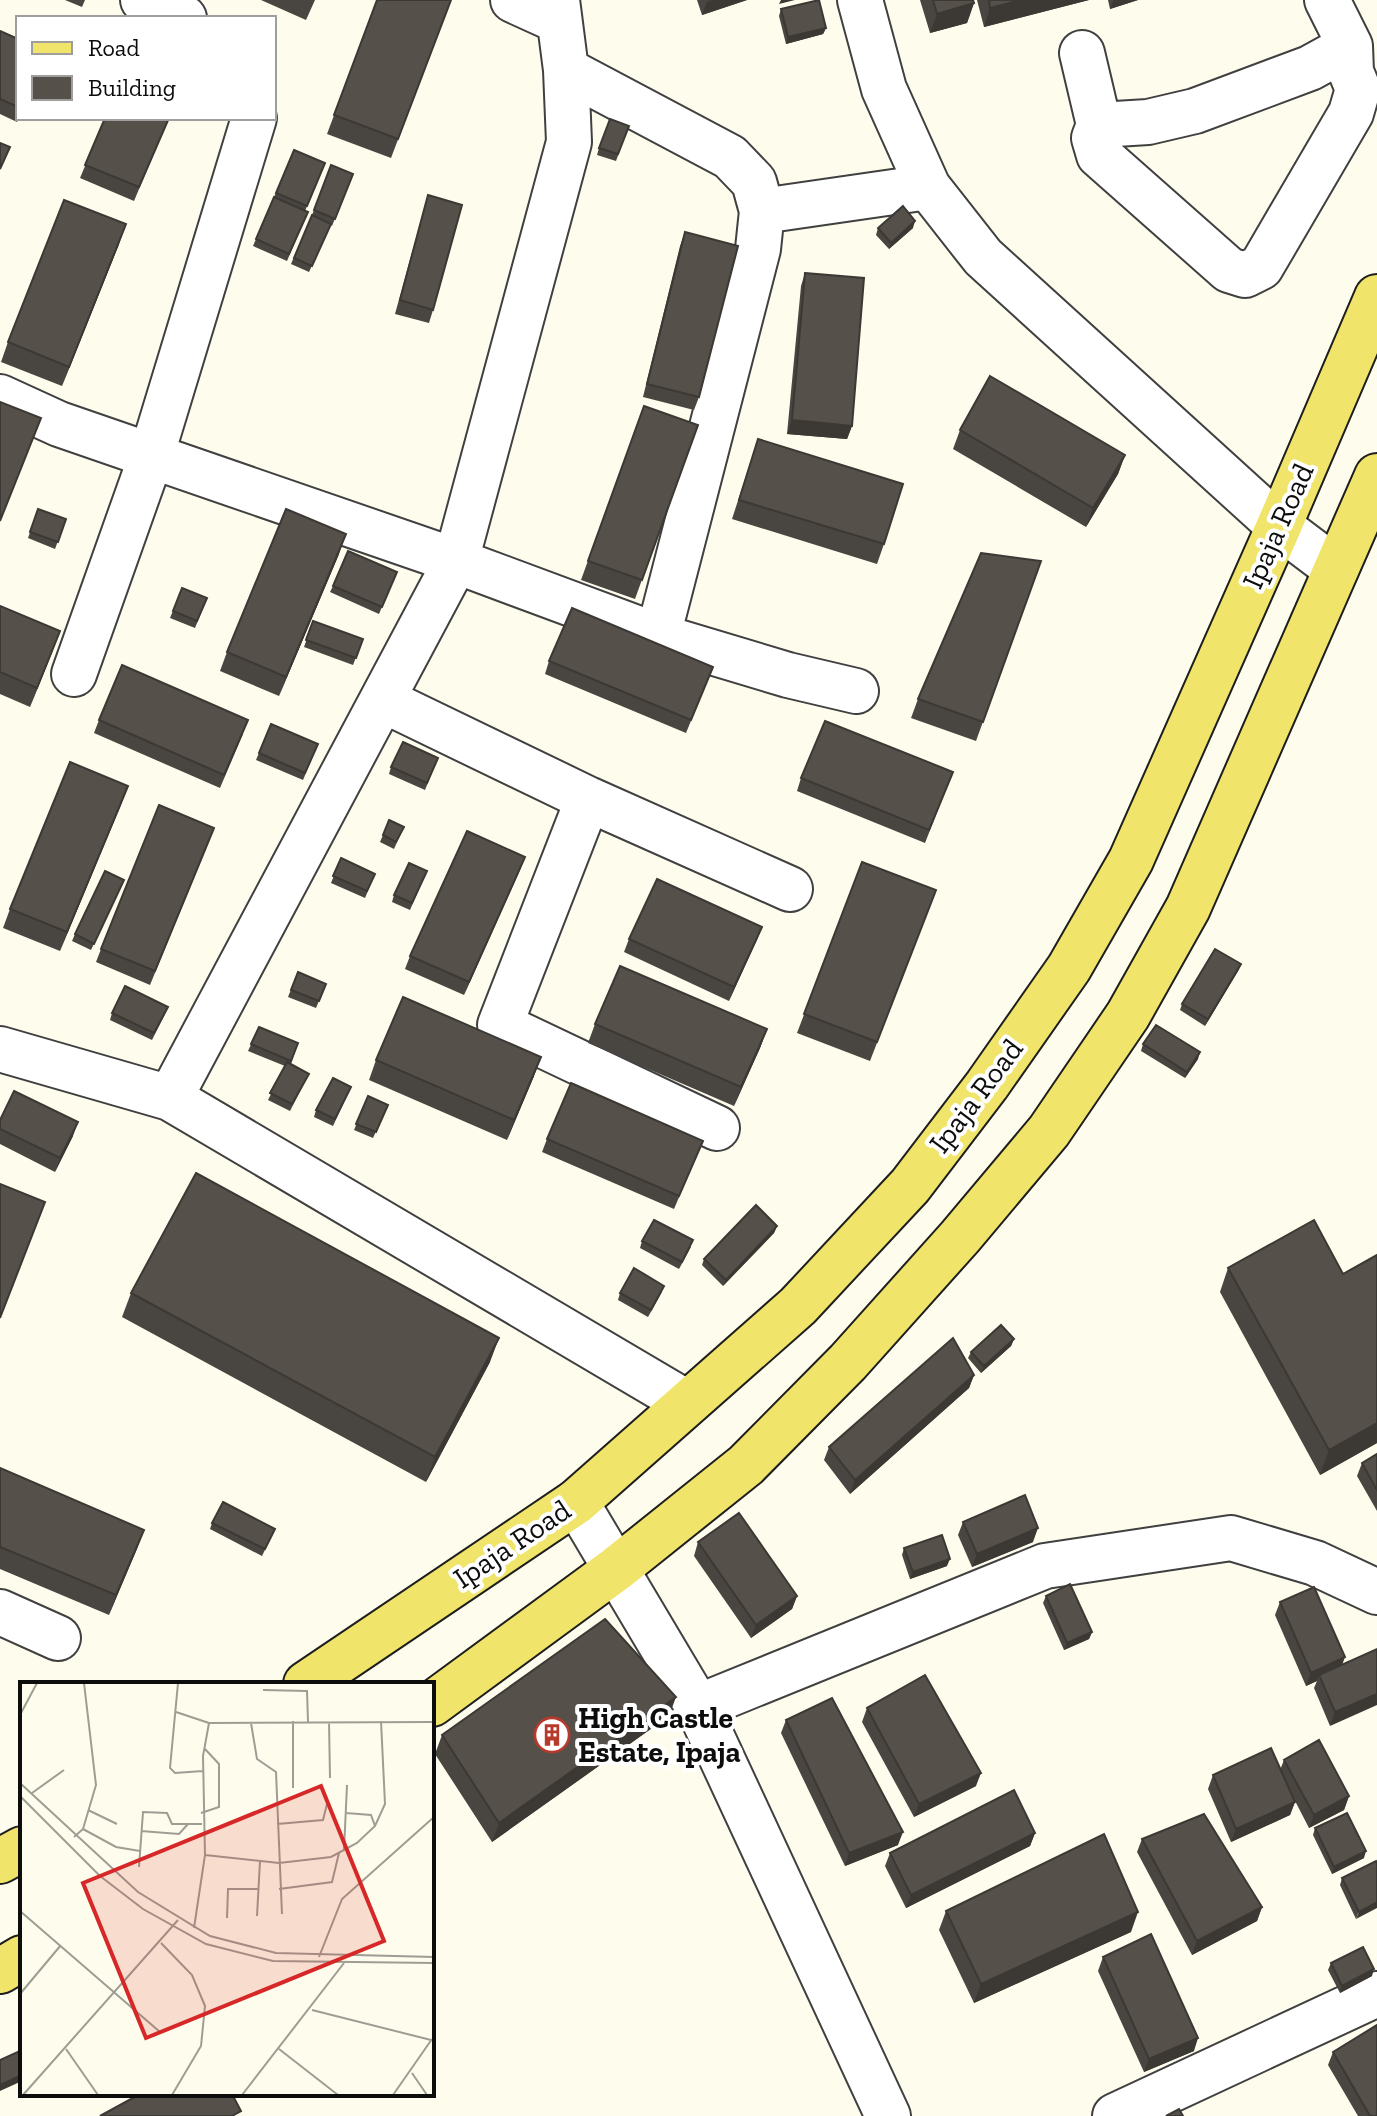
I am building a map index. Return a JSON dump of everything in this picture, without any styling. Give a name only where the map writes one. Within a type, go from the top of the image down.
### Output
[{"type":"main road","name":"Ipaja Road","points":[[309,1682],[576,1502],[798,1306],[910,1186],[987,1085],[1069,968],[1131,860],[1377,297]]},
{"type":"main road","points":[[434,1703],[616,1569],[746,1465],[848,1362],[960,1237],[1049,1131],[1128,1015],[1188,908],[1377,476]]},
{"type":"main road","points":[[0,1861],[20,1850]]},
{"type":"main road","points":[[0,1971],[20,1959]]},
{"type":"street","points":[[143,0],[179,16]]},
{"type":"street","points":[[170,1098],[456,561],[569,142],[566,70],[558,11],[513,0]]},
{"type":"street","points":[[860,0],[884,89],[928,187],[983,257],[1279,526],[1336,569]]},
{"type":"street","points":[[1082,53],[1099,125],[1094,138],[1099,155],[1229,270],[1245,275],[1261,267],[1351,113],[1358,89],[1343,59],[1298,0]]},
{"type":"street","points":[[1327,0],[1343,59]]},
{"type":"street","points":[[1099,125],[1148,122],[1195,111],[1343,59]]},
{"type":"street","points":[[566,70],[730,157],[754,182],[762,211],[758,249],[658,636]]},
{"type":"street","points":[[74,674],[151,457],[253,120]]},
{"type":"street","points":[[762,211],[928,187]]},
{"type":"street","points":[[0,397],[59,424],[456,561],[658,636],[788,675],[856,691]]},
{"type":"street","points":[[383,700],[588,799],[790,889]]},
{"type":"street","points":[[588,799],[500,1025],[717,1128]]},
{"type":"street","points":[[0,1049],[170,1098],[687,1403]]},
{"type":"street","points":[[576,1502],[698,1707],[888,2116]]},
{"type":"street","points":[[698,1707],[1045,1566],[1231,1538],[1315,1563],[1377,1592]]},
{"type":"street","points":[[0,1612],[58,1638]]},
{"type":"street","points":[[1115,2116],[1377,1994]]},
{"type":"building","points":[[377,0],[451,0],[398,139],[334,115]]},
{"type":"building","points":[[819,0],[826,28],[788,37],[781,9]]},
{"type":"building","points":[[933,0],[973,0],[974,3],[937,14]]},
{"type":"building","points":[[989,0],[1021,0],[990,8]]},
{"type":"building","points":[[0,31],[16,38],[16,106],[0,99]]},
{"type":"building","points":[[610,119],[629,126],[618,154],[599,148]]},
{"type":"building","points":[[104,120],[168,120],[139,187],[85,165]]},
{"type":"building","points":[[0,143],[10,147],[0,169]]},
{"type":"building","points":[[294,150],[325,163],[307,206],[276,193]]},
{"type":"building","points":[[331,165],[353,174],[335,219],[314,210]]},
{"type":"building","points":[[428,195],[462,205],[433,310],[400,300]]},
{"type":"building","points":[[274,197],[308,212],[289,254],[256,239]]},
{"type":"building","points":[[64,200],[126,224],[69,367],[8,342]]},
{"type":"building","points":[[903,206],[915,221],[891,243],[878,228]]},
{"type":"building","points":[[312,215],[331,224],[312,266],[294,258]]},
{"type":"building","points":[[685,232],[738,246],[699,397],[647,384]]},
{"type":"building","points":[[805,273],[864,278],[852,426],[792,420]]},
{"type":"building","points":[[990,376],[1125,455],[1093,508],[960,430]]},
{"type":"building","points":[[0,402],[41,418],[0,521]]},
{"type":"building","points":[[644,406],[698,425],[642,580],[588,561]]},
{"type":"building","points":[[758,439],[903,484],[884,544],[739,500]]},
{"type":"building","points":[[38,509],[66,519],[58,542],[30,532]]},
{"type":"building","points":[[286,509],[346,534],[286,677],[227,652]]},
{"type":"building","points":[[348,551],[397,572],[382,607],[333,586]]},
{"type":"building","points":[[981,553],[1041,561],[983,722],[918,699]]},
{"type":"building","points":[[182,588],[207,598],[197,621],[173,611]]},
{"type":"building","points":[[0,606],[60,631],[37,688],[0,672]]},
{"type":"building","points":[[572,608],[713,667],[691,720],[549,661]]},
{"type":"building","points":[[313,621],[363,639],[356,658],[306,640]]},
{"type":"building","points":[[122,665],[248,720],[224,775],[99,720]]},
{"type":"building","points":[[825,721],[953,772],[929,830],[801,778]]},
{"type":"building","points":[[271,724],[318,744],[305,773],[259,753]]},
{"type":"building","points":[[403,742],[438,758],[427,783],[391,767]]},
{"type":"building","points":[[70,762],[128,786],[67,932],[10,909]]},
{"type":"building","points":[[159,805],[214,828],[155,971],[101,949]]},
{"type":"building","points":[[389,820],[404,827],[396,842],[383,835]]},
{"type":"building","points":[[467,831],[525,857],[469,982],[410,956]]},
{"type":"building","points":[[341,858],[375,874],[367,891],[333,876]]},
{"type":"building","points":[[862,862],[936,890],[877,1042],[804,1014]]},
{"type":"building","points":[[409,863],[427,871],[412,903],[394,895]]},
{"type":"building","points":[[105,871],[124,880],[94,944],[75,934]]},
{"type":"building","points":[[657,879],[762,927],[734,987],[629,939]]},
{"type":"building","points":[[1215,949],[1241,964],[1208,1019],[1182,1004]]},
{"type":"building","points":[[620,966],[767,1029],[741,1087],[595,1024]]},
{"type":"building","points":[[298,972],[326,984],[319,1001],[291,990]]},
{"type":"building","points":[[125,986],[168,1007],[154,1033],[112,1013]]},
{"type":"building","points":[[403,997],[541,1057],[514,1120],[376,1060]]},
{"type":"building","points":[[1156,1025],[1200,1052],[1187,1072],[1143,1044]]},
{"type":"building","points":[[259,1027],[298,1043],[291,1061],[251,1044]]},
{"type":"building","points":[[287,1062],[309,1074],[292,1104],[270,1093]]},
{"type":"building","points":[[333,1078],[351,1087],[335,1119],[316,1110]]},
{"type":"building","points":[[571,1083],[703,1141],[679,1196],[547,1139]]},
{"type":"building","points":[[14,1091],[78,1122],[60,1158],[0,1129],[0,1120]]},
{"type":"building","points":[[368,1096],[388,1105],[376,1132],[356,1124]]},
{"type":"building","points":[[196,1173],[499,1338],[435,1457],[131,1293]]},
{"type":"building","points":[[0,1184],[45,1202],[0,1318]]},
{"type":"building","points":[[756,1205],[777,1226],[726,1280],[704,1259]]},
{"type":"building","points":[[654,1220],[693,1240],[682,1262],[642,1241]]},
{"type":"building","points":[[1314,1220],[1343,1274],[1377,1255],[1377,1423],[1329,1450],[1228,1268]]},
{"type":"building","points":[[634,1268],[664,1286],[651,1310],[620,1293]]},
{"type":"building","points":[[1001,1325],[1014,1339],[984,1366],[971,1352]]},
{"type":"building","points":[[953,1338],[974,1375],[855,1480],[829,1447]]},
{"type":"building","points":[[1377,1454],[1377,1490],[1362,1463]]},
{"type":"building","points":[[0,1468],[144,1530],[116,1595],[0,1547]]},
{"type":"building","points":[[1025,1495],[1038,1528],[977,1554],[963,1522]]},
{"type":"building","points":[[223,1502],[275,1529],[265,1549],[212,1523]]},
{"type":"building","points":[[739,1513],[797,1596],[756,1625],[698,1542]]},
{"type":"building","points":[[942,1535],[950,1559],[913,1572],[904,1548]]},
{"type":"building","points":[[1070,1584],[1092,1632],[1067,1643],[1046,1596]]},
{"type":"building","points":[[1314,1587],[1345,1657],[1311,1673],[1280,1602]]},
{"type":"building","name":"High Castle Estate, Ipaja","points":[[605,1619],[676,1697],[499,1823],[442,1735]]},
{"type":"building","points":[[1377,1649],[1377,1694],[1335,1712],[1319,1675]]},
{"type":"building","points":[[925,1675],[981,1773],[919,1804],[867,1708]]},
{"type":"building","points":[[832,1698],[903,1832],[849,1853],[786,1720]]},
{"type":"building","points":[[1319,1740],[1349,1796],[1314,1815],[1284,1760]]},
{"type":"building","points":[[1271,1748],[1295,1802],[1236,1829],[1213,1775]]},
{"type":"building","points":[[1014,1790],[1035,1833],[911,1895],[890,1853]]},
{"type":"building","points":[[1347,1813],[1366,1851],[1334,1867],[1315,1828]]},
{"type":"building","points":[[1204,1814],[1262,1907],[1197,1941],[1142,1839]]},
{"type":"building","points":[[1104,1834],[1138,1912],[981,1984],[946,1911]]},
{"type":"building","points":[[1376,1861],[1377,1902],[1359,1912],[1342,1878]]},
{"type":"building","points":[[1151,1934],[1198,2038],[1149,2059],[1103,1957]]},
{"type":"building","points":[[1363,1947],[1374,1969],[1342,1986],[1331,1963]]},
{"type":"building","points":[[1377,2025],[1377,2116],[1370,2116],[1333,2052]]},
{"type":"building","points":[[20,2051],[20,2076],[0,2085],[0,2060]]},
{"type":"building","points":[[136,2096],[233,2096],[241,2111],[232,2116],[100,2116]]},
{"type":"building","points":[[1179,2109],[1183,2116],[1166,2116]]},
{"type":"place","name":"High Castle Estate, Ipaja","points":[[552,1735]]}]
